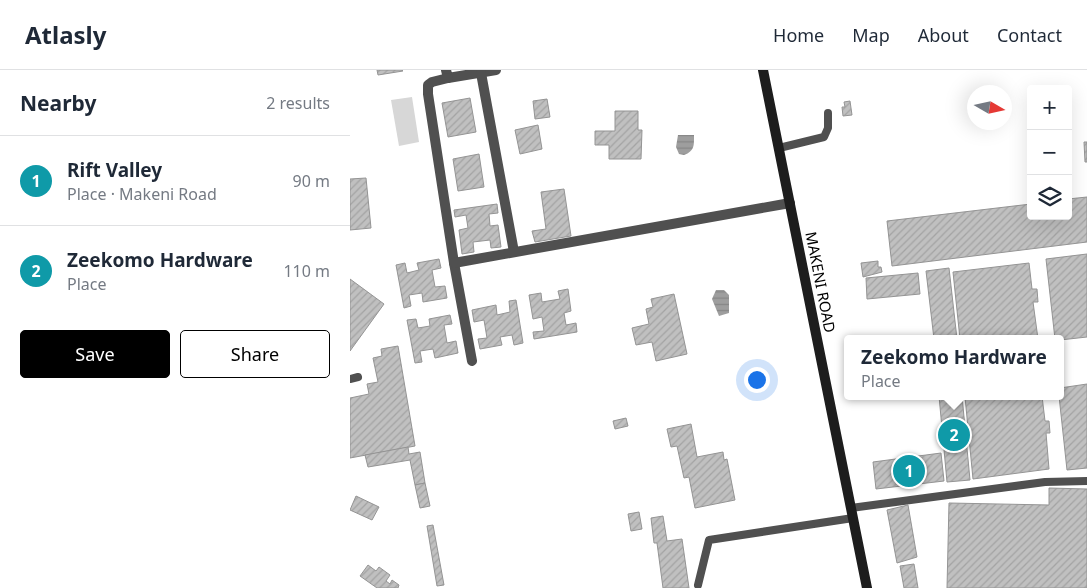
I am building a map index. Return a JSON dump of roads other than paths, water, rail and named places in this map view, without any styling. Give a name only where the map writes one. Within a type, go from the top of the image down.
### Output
[{"type":"main road","name":"MAKENI ROAD","points":[[763,70],[868,588]]},
{"type":"street","points":[[472,361],[454,263],[428,85],[447,74],[481,73],[496,70]]},
{"type":"street","points":[[481,73],[514,252]]},
{"type":"street","points":[[454,263],[790,203]]},
{"type":"lane","points":[[779,148],[824,137],[828,128],[828,114]]},
{"type":"lane","points":[[851,508],[1045,482],[1087,481]]},
{"type":"lane","points":[[698,585],[709,540],[853,518]]},
{"type":"place","name":"Zeekomo Hardware","points":[[954,435]]},
{"type":"place","name":"Rift Valley","points":[[909,471]]}]
